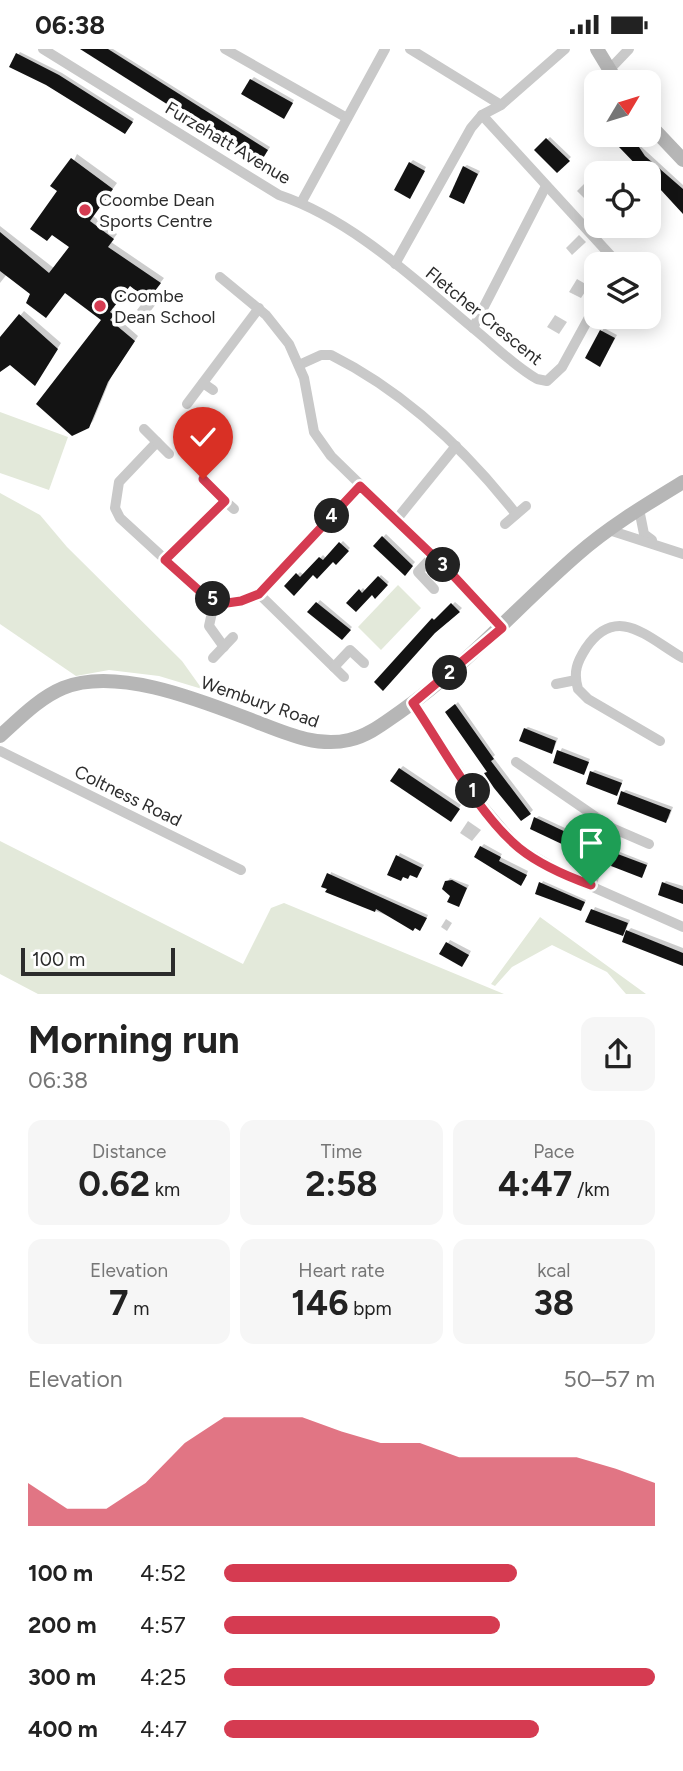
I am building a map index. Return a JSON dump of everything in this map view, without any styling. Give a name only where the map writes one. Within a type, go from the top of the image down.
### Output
[{"type":"street","name":"Furzehatt Avenue","points":[[43,49],[279,195],[302,203],[347,229],[395,264]]},
{"type":"street","points":[[225,49],[347,118]]},
{"type":"street","points":[[302,203],[385,49]]},
{"type":"street","points":[[410,49],[501,105]]},
{"type":"street","points":[[395,264],[460,143],[482,115],[501,105],[565,49]]},
{"type":"street","points":[[597,49],[609,70]]},
{"type":"street","points":[[617,70],[629,49]]},
{"type":"street","points":[[482,115],[607,252]]},
{"type":"street","points":[[662,138],[683,160]]},
{"type":"street","points":[[473,328],[546,186]]},
{"type":"street","name":"Fletcher Crescent","points":[[395,264],[526,373],[547,380],[562,367],[584,327]]},
{"type":"street","points":[[220,277],[259,308],[280,329],[299,365],[314,432],[331,456],[502,628]]},
{"type":"street","points":[[187,404],[259,308]]},
{"type":"street","points":[[299,365],[321,355],[331,355],[398,394],[456,446],[490,481],[516,514]]},
{"type":"street","points":[[203,383],[214,390]]},
{"type":"street","points":[[144,429],[169,454]]},
{"type":"street","points":[[157,442],[119,482],[115,508],[120,518],[204,595],[227,603],[259,594],[360,486]]},
{"type":"street","points":[[396,520],[456,446]]},
{"type":"street","points":[[203,479],[234,509]]},
{"type":"street","name":"Wembury Road","points":[[0,736],[45,697],[62,688],[105,680],[204,702],[287,734],[324,743],[365,734],[413,703],[502,628],[549,580],[609,530],[683,482]]},
{"type":"street","points":[[165,560],[225,501]]},
{"type":"street","points":[[505,524],[526,506]]},
{"type":"street","points":[[639,509],[644,534],[658,545]]},
{"type":"street","points":[[609,530],[683,554]]},
{"type":"street","points":[[433,556],[418,572],[434,589]]},
{"type":"street","points":[[259,594],[344,677]]},
{"type":"street","points":[[215,599],[209,626],[224,647]]},
{"type":"street","points":[[660,741],[648,728],[588,699],[578,689],[576,666],[596,634],[607,627],[621,624],[683,659]]},
{"type":"street","points":[[213,657],[233,637]]},
{"type":"street","points":[[334,667],[350,650],[364,663]]},
{"type":"street","points":[[556,684],[576,680]]},
{"type":"street","points":[[413,703],[478,800],[517,847],[536,859],[683,927]]},
{"type":"street","name":"Coltness Road","points":[[0,751],[241,870]]},
{"type":"street","points":[[516,762],[612,828],[649,844]]},
{"type":"street","points":[[546,800],[554,789]]},
{"type":"street","points":[[591,885],[612,828]]},
{"type":"green space","points":[[0,412],[68,437],[49,490],[0,473]]},
{"type":"green space","points":[[0,493],[40,515],[67,547],[182,661],[202,689],[159,676],[109,670],[76,676],[0,624]]},
{"type":"green space","points":[[398,585],[421,608],[381,650],[358,627]]},
{"type":"green space","points":[[0,841],[243,964],[271,908],[284,903],[504,994],[38,994],[0,974]]},
{"type":"green space","points":[[540,917],[646,994],[626,994],[607,972],[552,945],[512,967],[495,986],[491,984]]},
{"type":"building","points":[[80,49],[108,49],[268,150],[260,163]]},
{"type":"building","points":[[16,53],[59,75],[133,122],[125,134],[46,85],[9,67]]},
{"type":"building","points":[[250,79],[293,103],[284,119],[241,94]]},
{"type":"building","points":[[546,138],[570,161],[557,173],[534,150]]},
{"type":"building","points":[[619,147],[639,147],[651,161],[632,161]]},
{"type":"building","points":[[71,158],[113,189],[90,221],[114,239],[108,247],[161,283],[148,300],[130,286],[110,312],[114,315],[110,320],[135,341],[108,382],[89,428],[72,436],[36,404],[101,320],[65,293],[46,318],[26,303],[30,294],[0,271],[0,232],[49,273],[69,247],[52,235],[47,241],[30,229],[57,191],[50,186]]},
{"type":"building","points":[[409,162],[425,171],[410,199],[394,190]]},
{"type":"building","points":[[463,166],[478,174],[464,204],[449,197]]},
{"type":"building","points":[[661,170],[683,189],[683,214],[661,190]]},
{"type":"building","points":[[19,314],[58,349],[35,386],[10,365],[0,372],[0,337]]},
{"type":"building","points":[[600,330],[615,338],[600,367],[585,358]]},
{"type":"building","points":[[382,536],[413,566],[405,576],[373,546]]},
{"type":"building","points":[[339,542],[349,551],[336,565],[333,562],[317,579],[313,575],[294,596],[284,586],[296,573],[300,577],[319,557],[323,560]]},
{"type":"building","points":[[378,576],[388,585],[375,599],[372,595],[356,612],[346,603],[359,589],[362,593]]},
{"type":"building","points":[[316,602],[351,630],[342,640],[307,612]]},
{"type":"building","points":[[451,603],[460,612],[435,633],[383,691],[374,682],[432,618],[434,620]]},
{"type":"building","points":[[455,704],[494,759],[491,761],[531,814],[521,821],[494,788],[484,773],[487,772],[445,712]]},
{"type":"building","points":[[524,728],[556,741],[552,754],[519,741]]},
{"type":"building","points":[[557,750],[589,762],[584,775],[553,763]]},
{"type":"building","points":[[399,768],[460,809],[451,822],[390,781]]},
{"type":"building","points":[[590,771],[622,783],[617,796],[586,784]]},
{"type":"building","points":[[621,791],[671,810],[666,823],[617,804]]},
{"type":"building","points":[[534,817],[589,843],[585,855],[530,829]]},
{"type":"building","points":[[480,846],[501,857],[499,861],[527,875],[521,886],[474,857]]},
{"type":"building","points":[[615,853],[647,865],[642,878],[611,866]]},
{"type":"building","points":[[396,855],[422,868],[417,878],[410,875],[408,879],[403,877],[401,881],[387,875]]},
{"type":"building","points":[[327,873],[427,918],[420,931],[415,928],[413,931],[376,909],[375,912],[325,892],[327,889],[321,887]]},
{"type":"building","points":[[452,880],[467,888],[459,907],[447,902],[450,896],[442,889],[445,881]]},
{"type":"building","points":[[539,882],[585,902],[581,911],[535,894]]},
{"type":"building","points":[[662,882],[683,890],[683,904],[658,895]]},
{"type":"building","points":[[591,909],[628,923],[623,936],[585,922]]},
{"type":"building","points":[[626,930],[683,953],[683,966],[622,942]]},
{"type":"building","points":[[446,942],[469,955],[462,967],[439,954]]},
{"type":"place","name":"Coombe Dean Sports Centre","points":[[85,210]]},
{"type":"place","name":"Coombe Dean School","points":[[100,306]]},
{"type":"route","points":[[203,479],[225,501],[165,560],[204,595],[227,603],[259,594],[360,486],[450,572],[502,628],[478,651],[413,703],[478,800],[517,847],[570,877],[591,885]]}]
